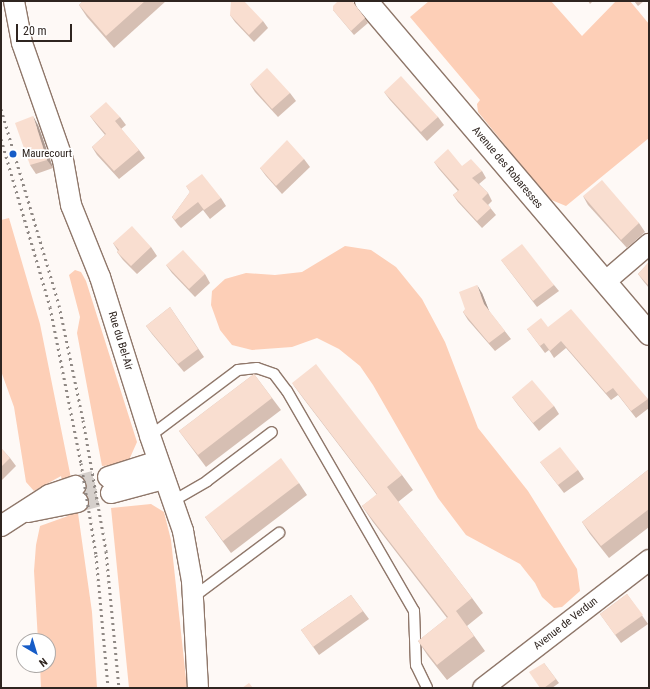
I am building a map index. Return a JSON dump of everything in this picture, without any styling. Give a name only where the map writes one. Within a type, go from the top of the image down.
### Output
[{"type":"street","name":"Rue du Bel-Air","points":[[14,1],[22,44],[60,148],[71,205],[100,277],[161,470],[186,542],[192,598],[198,688]]},
{"type":"street","name":"Avenue des Robaresses","points":[[366,1],[606,281],[649,334]]},
{"type":"street","points":[[606,281],[649,244]]},
{"type":"street","points":[[109,485],[161,470]]},
{"type":"street","points":[[8,522],[76,494]]},
{"type":"street","name":"Avenue de Verdun","points":[[492,685],[649,560]]},
{"type":"lane","points":[[150,436],[238,370],[257,368],[274,374],[291,397],[414,611],[416,665],[427,688]]},
{"type":"lane","points":[[173,501],[207,481],[272,432]]},
{"type":"lane","points":[[192,598],[279,532]]},
{"type":"shaded area","points":[[429,1],[551,1],[582,36],[616,1],[630,1],[649,24],[649,138],[566,206],[549,199],[478,112],[477,104],[480,100],[410,17]]},
{"type":"shaded area","points":[[9,218],[40,324],[78,513],[92,612],[97,688],[41,688],[40,673],[56,673],[56,633],[38,633],[34,571],[36,545],[40,526],[68,516],[61,476],[34,491],[26,482],[14,407],[1,371],[1,220]]},
{"type":"shaded area","points":[[345,246],[371,250],[396,267],[422,299],[445,342],[478,428],[528,491],[577,569],[580,591],[562,607],[554,608],[542,597],[535,583],[520,564],[466,535],[438,498],[373,385],[360,366],[339,349],[317,338],[292,347],[252,350],[232,345],[220,330],[211,305],[212,291],[225,279],[246,273],[275,275],[302,272]]},
{"type":"shaded area","points":[[75,270],[81,272],[86,281],[137,442],[129,460],[114,465],[102,466],[77,333],[80,317],[69,275]]},
{"type":"shaded area","points":[[151,504],[164,512],[171,540],[187,688],[129,688],[111,508]]},
{"type":"building","points":[[83,1],[145,1],[106,36],[79,5]]},
{"type":"building","points":[[231,1],[244,1],[263,21],[249,35],[230,15]]},
{"type":"building","points":[[338,1],[352,1],[365,18],[351,31],[333,10],[333,6]]},
{"type":"building","points":[[267,68],[290,93],[272,109],[250,84]]},
{"type":"building","points":[[401,76],[438,117],[421,132],[384,92]]},
{"type":"building","points":[[106,102],[120,117],[115,121],[139,150],[114,171],[92,147],[106,134],[90,116]]},
{"type":"building","points":[[33,116],[47,160],[30,165],[15,123]]},
{"type":"building","points":[[287,140],[304,159],[276,186],[260,168]]},
{"type":"building","points":[[448,149],[462,166],[471,159],[482,171],[472,178],[488,193],[482,199],[491,208],[477,221],[453,195],[459,190],[434,162]]},
{"type":"building","points":[[202,174],[221,198],[204,210],[198,202],[175,220],[172,217],[190,192],[186,186]]},
{"type":"building","points":[[602,180],[639,223],[621,240],[583,196]]},
{"type":"building","points":[[132,226],[151,247],[131,266],[117,252],[119,250],[113,243]]},
{"type":"building","points":[[522,244],[554,285],[533,301],[501,260]]},
{"type":"building","points":[[183,250],[205,274],[189,289],[166,265]]},
{"type":"building","points":[[649,262],[649,286],[638,274]]},
{"type":"building","points":[[477,285],[484,304],[505,331],[489,343],[463,312],[465,309],[459,292]]},
{"type":"building","points":[[170,307],[198,349],[178,364],[146,326]]},
{"type":"building","points":[[571,309],[648,399],[631,411],[613,388],[606,393],[561,341],[550,351],[544,343],[540,346],[527,329],[541,318],[548,327]]},
{"type":"building","points":[[316,364],[402,475],[387,487],[472,598],[456,611],[474,636],[437,665],[418,641],[448,617],[362,506],[377,494],[292,383]]},
{"type":"building","points":[[254,374],[272,398],[198,455],[179,431]]},
{"type":"building","points":[[532,380],[554,406],[533,423],[512,397]]},
{"type":"building","points":[[560,447],[578,470],[558,485],[540,462]]},
{"type":"building","points":[[1,448],[10,458],[1,467]]},
{"type":"building","points":[[281,458],[299,483],[223,541],[205,517]]},
{"type":"building","points":[[649,469],[649,509],[601,546],[582,522]]},
{"type":"building","points":[[627,594],[643,615],[615,635],[600,614]]},
{"type":"building","points":[[351,595],[363,611],[313,647],[301,630]]},
{"type":"building","points":[[544,663],[556,679],[544,688],[540,688],[529,672]]},
{"type":"building","points":[[249,683],[253,688],[242,688]]},
{"type":"tunnel","points":[[75,486],[108,477]]},
{"type":"tunnel","points":[[78,502],[111,493]]},
{"type":"railway","points":[[1,109],[59,305],[83,420],[106,551],[119,688]]},
{"type":"railway","points":[[1,139],[50,307],[81,463],[96,555],[108,688]]},
{"type":"place","name":"Maurecourt","points":[[13,154]]}]
